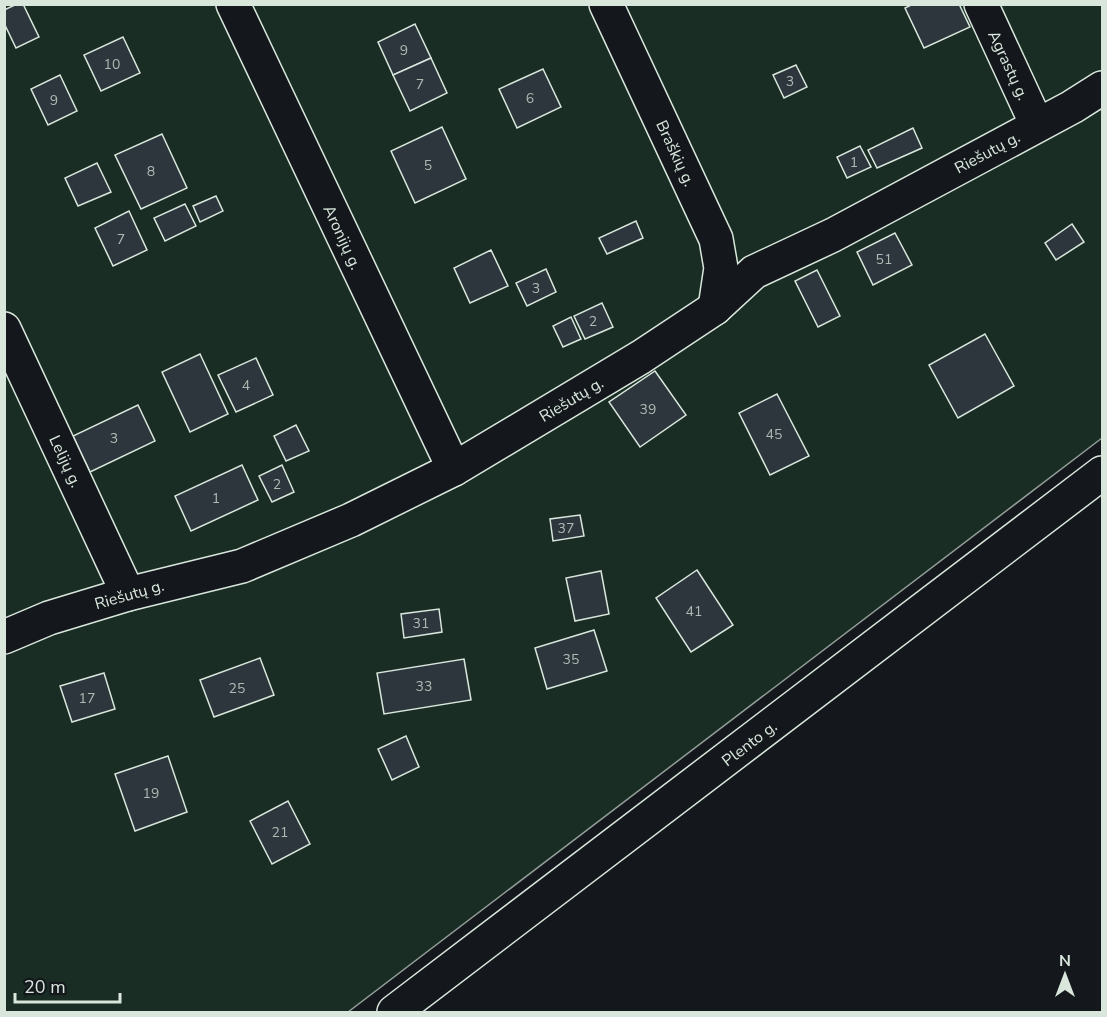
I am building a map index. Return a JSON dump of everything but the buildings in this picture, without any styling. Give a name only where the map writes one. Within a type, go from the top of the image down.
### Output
[{"type":"main road","name":"Aronijų g.","points":[[233,4],[454,469]]},
{"type":"main road","name":"Braškių g.","points":[[606,4],[716,239],[721,268],[715,308]]},
{"type":"main road","name":"Agrastų g.","points":[[981,4],[1037,125]]},
{"type":"main road","name":"Riešutų g.","points":[[4,637],[49,618],[128,594],[242,566],[351,520],[454,469],[641,357],[715,308],[754,272],[833,235],[1102,88]]},
{"type":"main road","name":"Lelijų g.","points":[[4,329],[128,594]]},
{"type":"main road","name":"Plento g.","points":[[394,1012],[1102,473]]},
{"type":"green space","points":[[5,5],[1102,5],[1102,438],[348,1012],[5,1012]]}]
